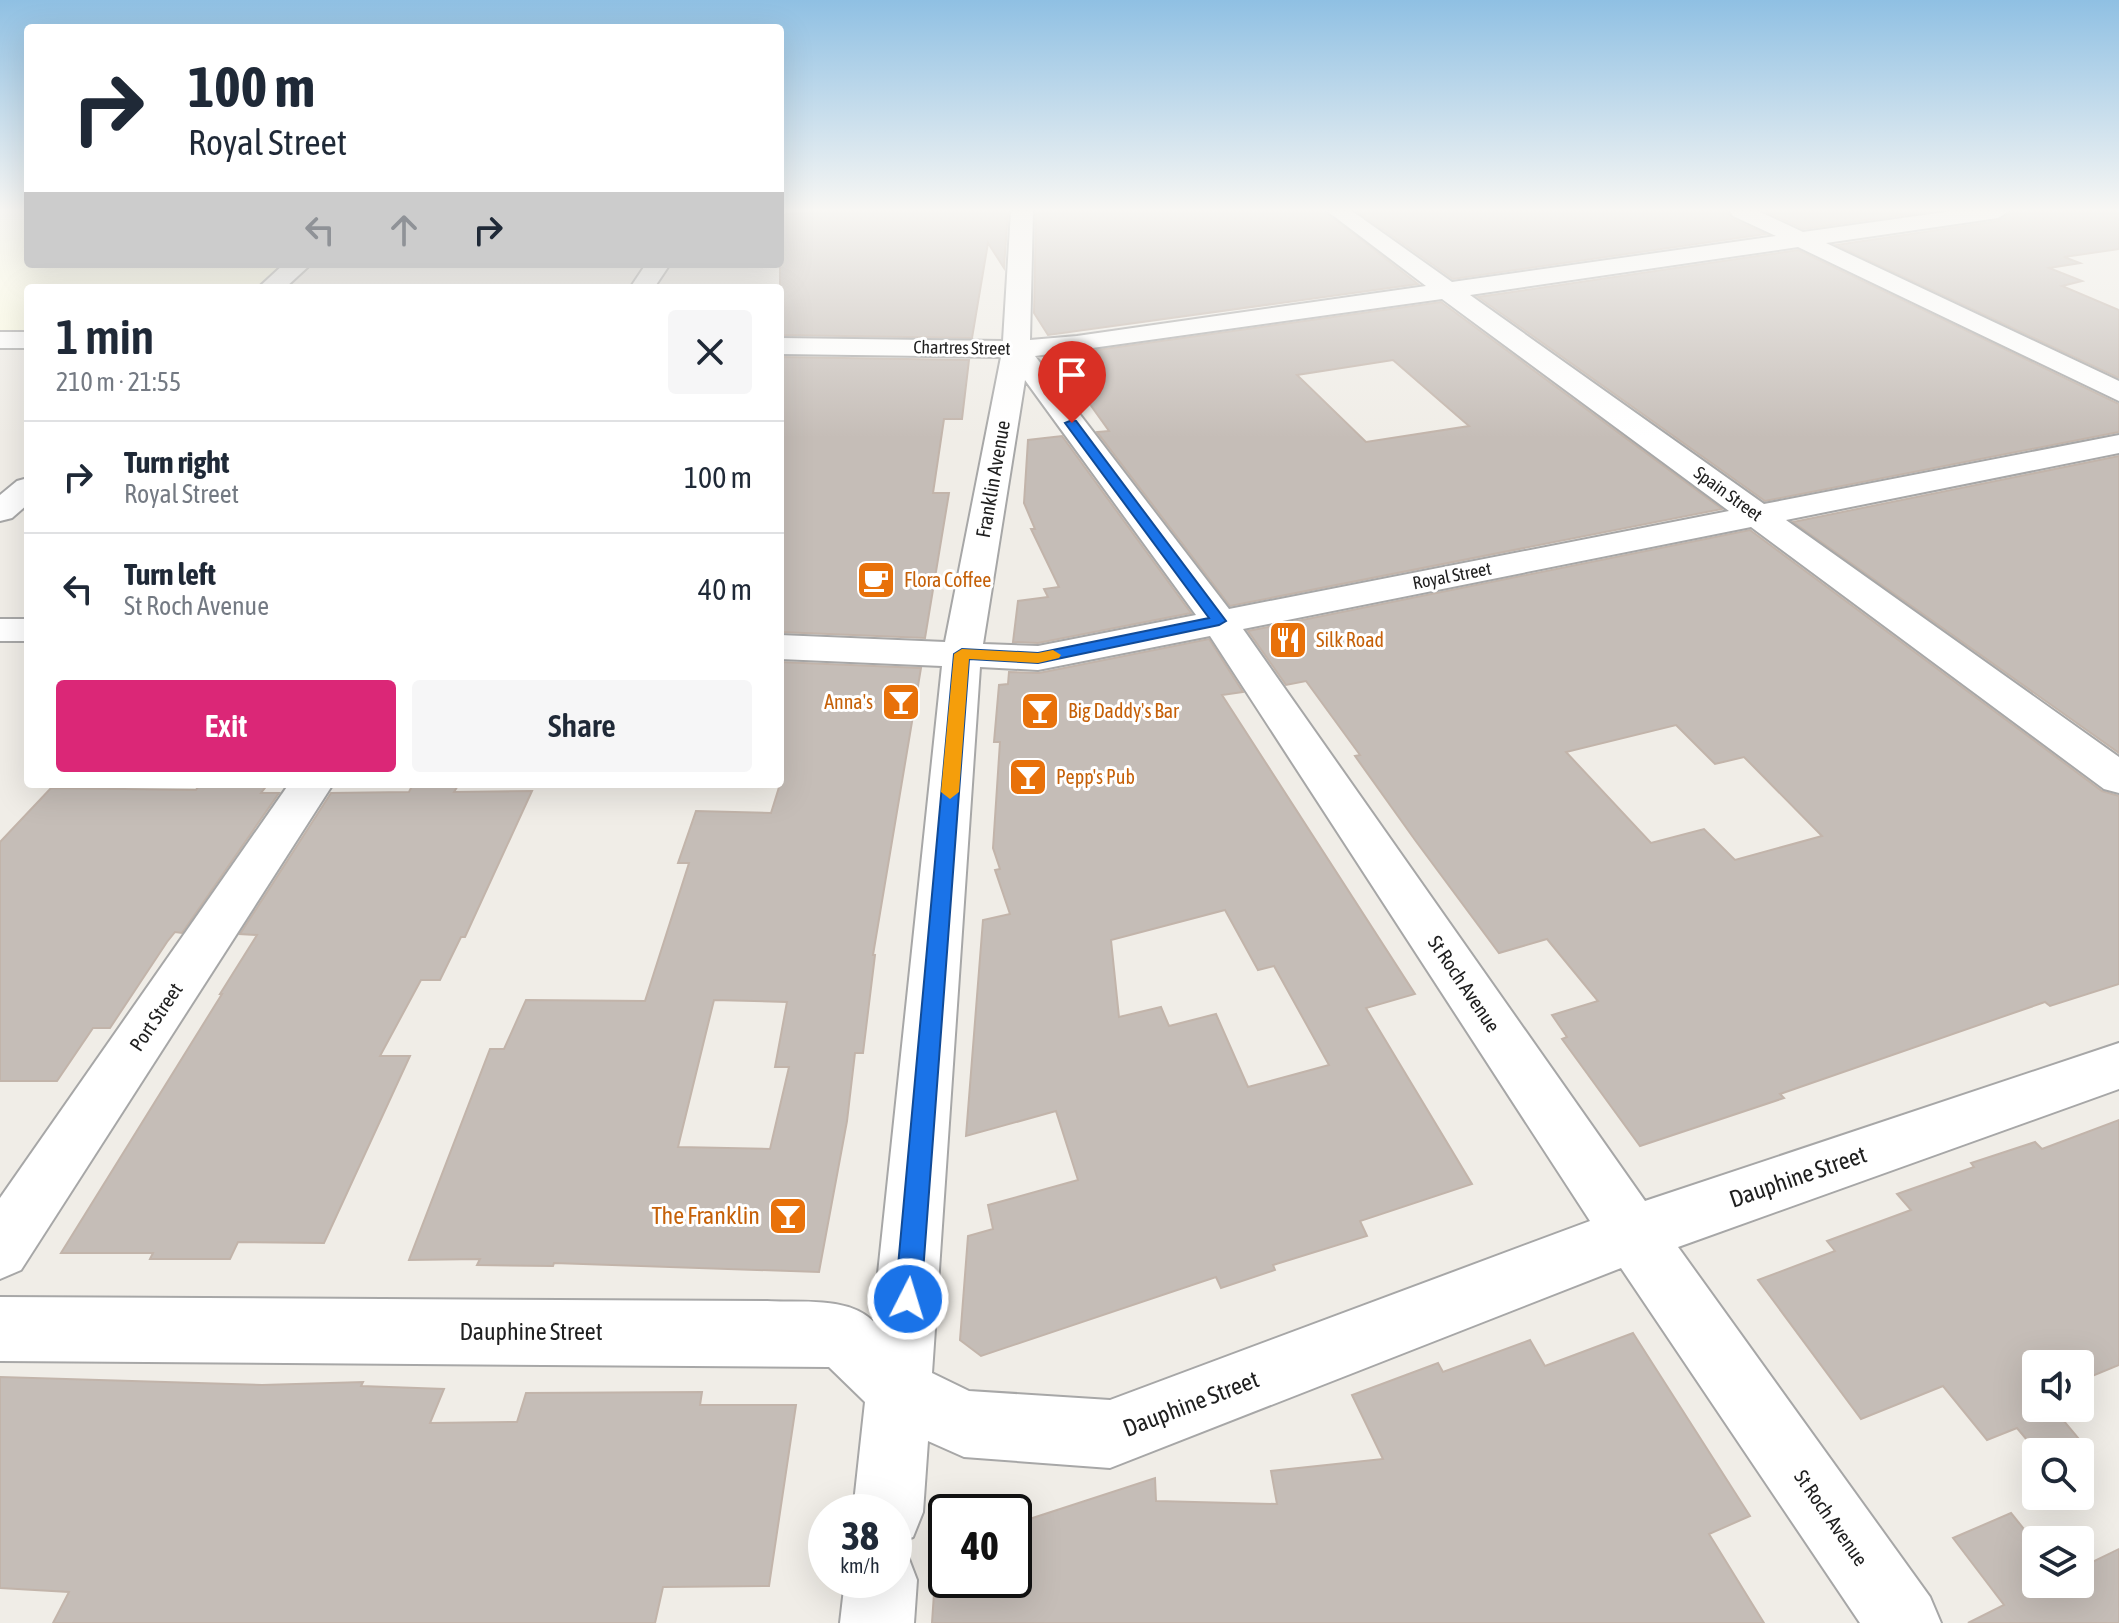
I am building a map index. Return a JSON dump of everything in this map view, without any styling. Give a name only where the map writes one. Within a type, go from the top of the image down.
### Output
[{"type":"street","name":"Franklin Avenue","points":[[890,1494],[962,654],[1016,349],[1019,287]]},
{"type":"street","name":"Spain Street","points":[[1440,287],[2119,778]]},
{"type":"street","name":"Chartres Street","points":[[784,346],[1016,349],[1077,344],[1467,287]]},
{"type":"street","points":[[1898,287],[2119,392]]},
{"type":"street","points":[[0,340],[24,340]]},
{"type":"street","name":"St Roch Avenue","points":[[1016,349],[1219,621],[1633,1234],[1904,1623]]},
{"type":"street","name":"Royal Street","points":[[784,647],[1038,658],[2119,444]]},
{"type":"street","points":[[0,511],[24,491]]},
{"type":"street","points":[[0,630],[24,630]]},
{"type":"street","name":"Port Street","points":[[0,1249],[309,788]]},
{"type":"street","name":"Dauphine Street","points":[[0,1329],[843,1336],[900,1391],[964,1424],[1110,1434],[1633,1234],[2119,1066]]},
{"type":"street","points":[[877,1623],[879,1598]]},
{"type":"shaded area","points":[[0,287],[24,287],[24,340],[0,340]]},
{"type":"building","points":[[784,287],[981,287],[972,338],[784,335]]},
{"type":"building","points":[[1035,287],[1398,287],[1048,335],[1034,313]]},
{"type":"building","points":[[1548,287],[1875,287],[2119,404],[2119,432],[1765,501],[1478,297]]},
{"type":"building","points":[[1925,287],[2064,287],[2119,310],[2119,378]]},
{"type":"building","points":[[1441,302],[1722,509],[1230,606],[1097,432],[1109,431],[1072,379],[1075,378],[1061,355]],"holes":[[[1393,360],[1469,426],[1366,442],[1297,375]]]},
{"type":"building","points":[[784,357],[969,360],[962,419],[944,419],[933,493],[949,493],[925,638],[784,632]]},
{"type":"building","points":[[1062,436],[1191,613],[1038,643],[1013,642],[1018,601],[1048,597],[1044,589],[1059,587],[1031,529],[1035,529],[1024,503],[1028,440]]},
{"type":"building","points":[[2119,456],[2119,753],[1793,522]]},
{"type":"building","points":[[1750,530],[2102,791],[2119,796],[2119,984],[2050,1006],[2045,1002],[1780,1094],[1784,1098],[1640,1146],[1562,1039],[1567,1037],[1552,1015],[1598,1001],[1547,939],[1499,953],[1355,756],[1360,755],[1306,681],[1286,685],[1248,631]],"holes":[[[1676,725],[1715,764],[1744,757],[1822,836],[1735,860],[1704,829],[1651,843],[1566,752]]]},
{"type":"building","points":[[1209,639],[1243,692],[1222,695],[1415,994],[1366,1008],[1472,1184],[1360,1221],[1367,1236],[1273,1265],[1275,1270],[1221,1288],[1216,1277],[981,1356],[960,1340],[968,1236],[993,1229],[988,1205],[1078,1180],[1056,1111],[966,1136],[983,920],[1010,914],[995,870],[1000,869],[993,848],[1000,742],[994,742],[999,685],[1008,684],[1009,672],[1039,673]],"holes":[[[1225,910],[1258,970],[1274,966],[1329,1065],[1248,1087],[1216,1014],[1169,1026],[1161,1007],[1119,1017],[1111,940]]]},
{"type":"building","points":[[784,662],[921,668],[873,955],[863,1053],[855,1053],[847,1121],[819,1272],[554,1263],[553,1266],[477,1265],[480,1259],[409,1260],[490,1049],[504,1049],[526,1000],[645,1001],[689,863],[678,863],[696,811],[771,813],[779,788],[784,788]],"holes":[[[714,1000],[787,1002],[775,1067],[789,1067],[770,1149],[678,1147]]]},
{"type":"building","points":[[51,788],[265,788],[261,793],[279,793],[182,933],[175,932],[167,942],[110,1028],[93,1028],[57,1081],[0,1081],[0,842]]},
{"type":"building","points":[[411,788],[456,788],[454,792],[532,791],[465,937],[461,937],[440,980],[421,980],[380,1056],[410,1056],[324,1243],[238,1242],[230,1259],[150,1259],[153,1253],[61,1253],[257,935],[240,934],[331,793],[409,792]]},
{"type":"building","points":[[2119,1120],[2119,1365],[2094,1375],[2094,1350],[2022,1350],[2022,1422],[2065,1422],[2078,1438],[2025,1438],[2017,1428],[1987,1440],[1943,1386],[1861,1419],[1758,1280],[1835,1251],[1827,1241],[1911,1210],[1897,1194],[1974,1167],[1971,1163],[2035,1142],[2042,1149]]},
{"type":"building","points":[[1633,1333],[1750,1516],[1709,1534],[1764,1623],[932,1623],[934,1598],[1032,1598],[1032,1518],[1155,1478],[1156,1501],[1277,1504],[1271,1471],[1383,1459],[1352,1395],[1438,1363],[1443,1372],[1530,1340],[1545,1366]]},
{"type":"building","points":[[0,1377],[262,1385],[363,1382],[361,1386],[444,1389],[430,1423],[517,1422],[526,1393],[702,1392],[700,1405],[796,1405],[769,1586],[663,1587],[655,1623],[53,1623],[69,1592],[0,1588]]},
{"type":"building","points":[[2011,1513],[2022,1527],[2022,1598],[2094,1598],[2094,1561],[2119,1549],[2119,1623],[1968,1623],[2004,1605],[1953,1538]]},
{"type":"slow traffic","points":[[950,792],[962,654],[1038,658],[1053,655]]},
{"type":"place","name":"Flora Coffee","points":[[876,580]]},
{"type":"place","name":"Silk Road","points":[[1288,640]]},
{"type":"place","name":"Anna's","points":[[901,702]]},
{"type":"place","name":"Big Daddy's Bar","points":[[1040,711]]},
{"type":"place","name":"Pepp's Pub","points":[[1028,777]]},
{"type":"place","name":"The Franklin","points":[[788,1216]]},
{"type":"route","points":[[908,1299],[962,654],[1038,658],[1219,621],[1072,423]]}]
